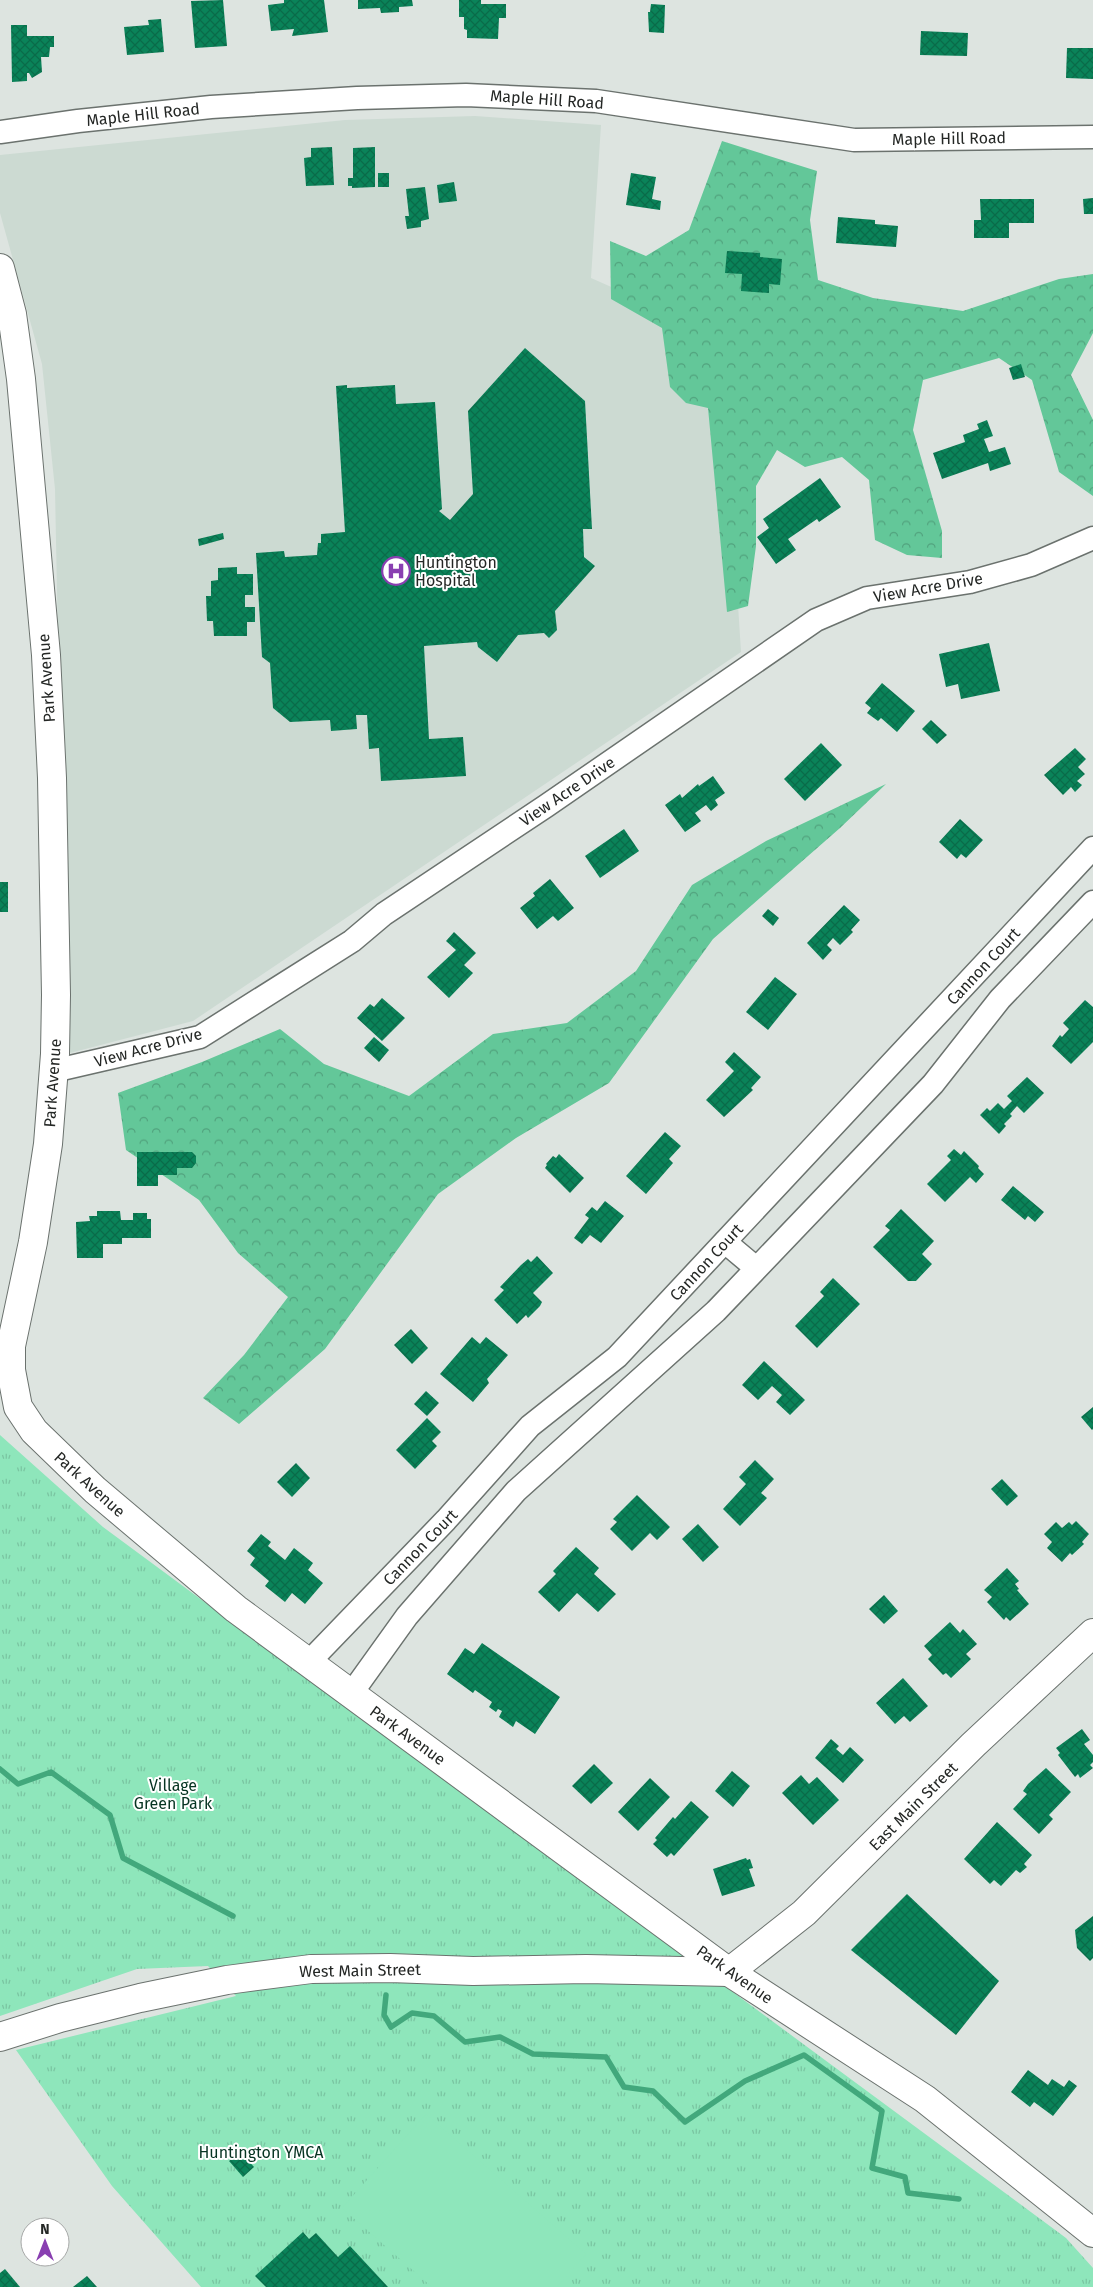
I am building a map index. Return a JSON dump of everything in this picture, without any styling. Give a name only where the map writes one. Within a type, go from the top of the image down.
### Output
[{"type":"main road","name":"Park Avenue","points":[[0,268],[8,350],[25,413],[49,695],[56,995],[48,1144],[41,1198],[8,1322],[11,1346],[9,1410],[123,1515],[236,1609],[728,1972],[925,2099],[1093,2233]]},
{"type":"main road","points":[[0,1363],[8,1322]]},
{"type":"main road","name":"East Main Street","points":[[728,1972],[804,1913],[974,1746],[1093,1633]]},
{"type":"main road","name":"West Main Street","points":[[0,2036],[60,2018],[140,1998],[224,1981],[311,1969],[390,1968],[473,1971],[586,1969],[728,1972]]},
{"type":"street","name":"Maple Hill Road","points":[[0,132],[78,121],[211,107],[357,98],[466,95],[596,101],[854,140],[1093,137]]},
{"type":"street","name":"View Acre Drive","points":[[53,1071],[200,1037],[352,941],[384,914],[546,806],[816,620],[867,598],[970,582],[1031,565],[1093,538]]},
{"type":"street","name":"Cannon Court","points":[[308,1663],[446,1520],[530,1426],[617,1357],[1093,848]]},
{"type":"street","name":"Cannon Court","points":[[352,1694],[406,1616],[516,1491],[716,1311],[933,1084],[1000,999],[1093,902]]},
{"type":"street","points":[[957,994],[986,1016]]},
{"type":"street","points":[[725,1242],[756,1268]]},
{"type":"street","points":[[578,1388],[604,1412]]},
{"type":"street","points":[[446,1520],[473,1540]]},
{"type":"shaded area","name":"Huntington Hospital","points":[[475,116],[601,125],[591,278],[661,309],[725,398],[741,652],[193,1021],[66,1054],[55,489],[42,364],[0,213],[0,155],[345,120]]},
{"type":"green space","points":[[722,141],[817,171],[810,220],[818,280],[873,298],[963,311],[1059,279],[1093,274],[1093,333],[1071,375],[1093,420],[1093,496],[1059,472],[1032,380],[999,358],[923,380],[913,430],[942,531],[942,558],[907,555],[875,540],[869,480],[842,457],[805,467],[777,450],[756,486],[756,546],[748,606],[727,612],[708,408],[686,403],[670,387],[662,328],[611,299],[610,241],[646,256],[689,230]]},
{"type":"green space","points":[[886,784],[840,828],[713,939],[609,1083],[516,1138],[438,1194],[325,1349],[239,1424],[203,1398],[244,1355],[288,1297],[238,1253],[199,1200],[126,1150],[118,1093],[202,1062],[280,1029],[324,1064],[409,1096],[493,1034],[567,1023],[636,971],[692,885],[766,841]]},
{"type":"green space","name":"Village Green Park","points":[[0,1435],[103,1527],[1066,2238],[1093,2268],[1093,2287],[201,2287],[112,2186],[16,2050],[236,1996],[208,1966],[137,1969],[0,2016]]},
{"type":"green space","points":[[426,2114],[586,2254],[557,2287],[432,2287],[342,2208]]},
{"type":"building","points":[[223,0],[227,46],[195,48],[191,1]]},
{"type":"building","points":[[284,0],[324,0],[328,32],[292,36],[294,29],[271,31],[268,5],[284,3]]},
{"type":"building","points":[[358,0],[412,0],[413,6],[399,7],[399,12],[381,13],[380,8],[358,9]]},
{"type":"building","points":[[459,0],[481,0],[481,4],[506,4],[506,18],[499,18],[498,39],[467,38],[467,30],[464,29],[464,17],[459,17]]},
{"type":"building","points":[[651,4],[665,5],[664,33],[649,32],[648,12],[650,12]]},
{"type":"building","points":[[161,19],[164,52],[127,55],[124,27],[149,25],[148,20]]},
{"type":"building","points":[[11,25],[27,25],[27,36],[54,36],[54,47],[50,47],[49,57],[41,57],[42,72],[32,78],[27,73],[27,81],[12,82]]},
{"type":"building","points":[[921,31],[968,33],[967,56],[920,55]]},
{"type":"building","points":[[1067,48],[1093,48],[1093,79],[1066,78]]},
{"type":"building","points":[[332,147],[334,185],[306,186],[304,158],[311,157],[311,148]]},
{"type":"building","points":[[375,147],[375,187],[352,188],[352,186],[348,186],[348,178],[353,178],[353,148]]},
{"type":"building","points":[[378,173],[389,173],[389,187],[378,187]]},
{"type":"building","points":[[631,173],[656,177],[652,199],[661,201],[660,210],[626,205]]},
{"type":"building","points":[[454,182],[457,201],[439,203],[437,185]]},
{"type":"building","points":[[425,187],[429,219],[421,221],[421,227],[407,229],[405,216],[409,216],[406,189]]},
{"type":"building","points":[[1093,198],[1093,214],[1084,214],[1083,199]]},
{"type":"building","points":[[980,199],[1034,199],[1034,223],[1009,223],[1009,238],[974,238],[974,220],[981,220]]},
{"type":"building","points":[[838,217],[875,220],[875,224],[898,226],[896,247],[836,243]]},
{"type":"building","points":[[727,251],[760,253],[760,257],[782,259],[780,285],[769,284],[769,293],[741,291],[742,274],[725,273]]},
{"type":"building","points":[[525,348],[585,401],[592,529],[583,529],[584,557],[595,566],[555,611],[557,630],[549,638],[544,633],[518,635],[497,662],[478,647],[477,642],[424,646],[429,739],[463,737],[466,776],[381,781],[379,748],[369,749],[367,715],[356,715],[357,729],[331,731],[330,720],[290,722],[273,708],[270,663],[262,657],[256,553],[284,551],[285,557],[317,555],[318,543],[321,543],[321,534],[345,532],[336,386],[347,385],[347,388],[395,385],[396,404],[435,402],[442,509],[439,511],[450,520],[473,494],[468,411]]},
{"type":"building","points":[[1021,364],[1025,377],[1013,380],[1009,368]]},
{"type":"building","points":[[987,420],[993,436],[984,439],[989,452],[1005,447],[1011,464],[990,471],[988,463],[942,479],[933,453],[965,442],[963,435],[979,429],[977,424]]},
{"type":"building","points":[[820,478],[841,507],[819,522],[817,519],[788,539],[796,550],[776,564],[757,537],[769,528],[763,519]]},
{"type":"building","points":[[223,533],[224,539],[199,546],[198,539]]},
{"type":"building","points":[[237,567],[237,574],[253,574],[253,595],[245,595],[245,607],[255,607],[255,622],[247,622],[247,636],[214,636],[213,621],[207,621],[206,596],[211,596],[211,581],[218,580],[218,568]]},
{"type":"building","points":[[989,643],[1000,691],[961,699],[958,684],[946,687],[939,654]]},
{"type":"building","points":[[882,683],[915,711],[897,732],[881,718],[878,721],[867,713],[871,708],[865,703]]},
{"type":"building","points":[[931,720],[947,735],[937,744],[922,729]]},
{"type":"building","points":[[821,743],[842,765],[805,801],[784,779]]},
{"type":"building","points":[[1075,748],[1086,759],[1078,767],[1085,774],[1077,781],[1082,785],[1075,792],[1071,787],[1063,795],[1044,775]]},
{"type":"building","points":[[713,776],[725,793],[715,800],[718,805],[711,811],[706,805],[695,813],[701,821],[685,832],[665,805],[680,794],[682,798],[698,784],[699,786]]},
{"type":"building","points":[[960,819],[983,840],[966,858],[961,854],[957,859],[939,842]]},
{"type":"building","points":[[624,829],[639,851],[600,878],[585,856]]},
{"type":"building","points":[[550,879],[574,908],[558,921],[553,916],[537,929],[520,908],[535,896],[533,893]]},
{"type":"building","points":[[0,882],[8,882],[8,912],[0,912]]},
{"type":"building","points":[[844,905],[860,920],[851,930],[853,932],[840,945],[833,938],[827,945],[832,950],[823,960],[807,943]]},
{"type":"building","points":[[768,909],[779,918],[773,926],[762,916]]},
{"type":"building","points":[[454,932],[476,953],[464,965],[473,973],[449,998],[427,977],[456,950],[446,941]]},
{"type":"building","points":[[775,977],[797,994],[768,1030],[746,1012]]},
{"type":"building","points":[[382,998],[405,1018],[382,1041],[357,1018],[370,1004],[374,1007]]},
{"type":"building","points":[[1085,1000],[1093,1007],[1093,1042],[1071,1064],[1052,1046],[1060,1035],[1062,1037],[1069,1029],[1063,1023]]},
{"type":"building","points":[[374,1037],[389,1050],[379,1062],[364,1048]]},
{"type":"building","points":[[734,1052],[761,1077],[751,1088],[753,1090],[724,1117],[706,1100],[734,1071],[725,1062]]},
{"type":"building","points":[[1027,1077],[1044,1093],[1024,1113],[1017,1106],[1010,1114],[1012,1116],[1004,1124],[1006,1126],[999,1134],[980,1115],[987,1108],[990,1111],[998,1103],[1004,1109],[1012,1101],[1007,1096]]},
{"type":"building","points":[[665,1132],[681,1146],[669,1159],[673,1163],[646,1194],[626,1176]]},
{"type":"building","points":[[954,1149],[961,1155],[964,1151],[984,1174],[976,1183],[970,1177],[945,1202],[927,1184],[951,1160],[947,1156]]},
{"type":"building","points":[[137,1152],[192,1152],[196,1156],[196,1163],[192,1168],[177,1168],[177,1175],[158,1175],[158,1186],[137,1186]]},
{"type":"building","points":[[559,1154],[584,1178],[570,1193],[545,1168],[553,1156],[556,1158]]},
{"type":"building","points":[[1013,1186],[1044,1212],[1035,1222],[1028,1216],[1025,1220],[1001,1200]]},
{"type":"building","points":[[605,1201],[624,1216],[601,1243],[590,1235],[582,1244],[574,1238],[589,1218],[585,1215],[592,1207],[597,1211]]},
{"type":"building","points":[[901,1209],[934,1241],[922,1254],[932,1264],[916,1281],[908,1281],[873,1247],[890,1230],[885,1226]]},
{"type":"building","points":[[97,1211],[120,1211],[121,1220],[133,1220],[133,1213],[147,1213],[147,1219],[151,1219],[151,1238],[122,1238],[122,1244],[103,1244],[103,1258],[77,1258],[76,1222],[90,1221],[89,1216],[97,1216]]},
{"type":"building","points":[[537,1256],[553,1273],[533,1293],[542,1302],[540,1306],[528,1318],[526,1315],[517,1324],[494,1300],[504,1290],[500,1287],[521,1265],[528,1259],[531,1262]]},
{"type":"building","points":[[833,1278],[860,1304],[817,1348],[795,1326],[824,1296],[820,1292]]},
{"type":"building","points":[[411,1329],[428,1348],[412,1364],[394,1345]]},
{"type":"building","points":[[472,1337],[480,1344],[486,1337],[508,1355],[487,1379],[489,1383],[473,1402],[440,1374]]},
{"type":"building","points":[[764,1361],[805,1400],[790,1415],[776,1402],[782,1395],[772,1386],[758,1400],[742,1385]]},
{"type":"building","points":[[426,1391],[439,1403],[427,1416],[414,1404]]},
{"type":"building","points":[[1093,1407],[1093,1429],[1092,1430],[1081,1417]]},
{"type":"building","points":[[427,1418],[441,1432],[432,1441],[437,1446],[415,1469],[396,1450]]},
{"type":"building","points":[[755,1460],[774,1479],[761,1493],[767,1498],[740,1526],[723,1509],[746,1484],[739,1477]]},
{"type":"building","points":[[296,1463],[310,1478],[292,1497],[277,1482]]},
{"type":"building","points":[[1002,1479],[1018,1496],[1007,1506],[991,1489]]},
{"type":"building","points":[[637,1495],[670,1527],[657,1540],[650,1533],[632,1551],[610,1529],[617,1522],[613,1519]]},
{"type":"building","points":[[1076,1521],[1089,1534],[1082,1542],[1084,1544],[1072,1555],[1070,1553],[1062,1562],[1047,1548],[1052,1542],[1044,1534],[1056,1522],[1062,1528],[1069,1522],[1072,1525]]},
{"type":"building","points":[[698,1524],[719,1547],[703,1562],[682,1539]]},
{"type":"building","points":[[261,1534],[271,1542],[268,1546],[285,1560],[294,1548],[313,1563],[308,1570],[323,1583],[305,1604],[292,1593],[285,1602],[265,1586],[269,1581],[250,1565],[255,1558],[247,1551]]},
{"type":"building","points":[[576,1547],[599,1568],[594,1574],[616,1594],[598,1612],[577,1593],[559,1612],[538,1592],[556,1574],[553,1571]]},
{"type":"building","points":[[1007,1568],[1019,1581],[1015,1584],[1019,1589],[1017,1590],[1029,1604],[1010,1621],[1006,1617],[1004,1620],[987,1602],[992,1597],[984,1590]]},
{"type":"building","points":[[884,1595],[898,1611],[884,1624],[869,1609]]},
{"type":"building","points":[[950,1622],[960,1633],[963,1629],[977,1644],[966,1654],[971,1659],[951,1678],[946,1673],[943,1675],[928,1659],[932,1655],[924,1646]]},
{"type":"building","points":[[482,1643],[560,1697],[535,1734],[516,1721],[513,1727],[499,1717],[502,1711],[498,1709],[496,1712],[489,1707],[492,1702],[475,1690],[473,1693],[447,1674],[465,1648],[474,1654]]},
{"type":"building","points":[[903,1678],[928,1706],[910,1722],[904,1716],[895,1724],[876,1703]]},
{"type":"building","points":[[1082,1729],[1090,1740],[1084,1744],[1093,1755],[1093,1762],[1090,1765],[1093,1768],[1080,1778],[1078,1774],[1075,1777],[1058,1755],[1060,1753],[1056,1748]]},
{"type":"building","points":[[831,1739],[839,1746],[836,1749],[843,1755],[850,1747],[864,1760],[843,1783],[815,1758]]},
{"type":"building","points":[[594,1764],[613,1783],[591,1804],[572,1786]]},
{"type":"building","points":[[1046,1768],[1071,1792],[1049,1815],[1053,1819],[1039,1834],[1013,1809],[1027,1794],[1023,1791],[1028,1784]]},
{"type":"building","points":[[732,1771],[750,1786],[733,1807],[715,1791]]},
{"type":"building","points":[[801,1775],[809,1784],[817,1777],[839,1800],[813,1825],[782,1793]]},
{"type":"building","points":[[650,1778],[670,1797],[638,1831],[618,1812]]},
{"type":"building","points":[[691,1801],[709,1817],[674,1856],[671,1853],[667,1857],[653,1844],[657,1840],[655,1838],[673,1817],[675,1819]]},
{"type":"building","points":[[997,1822],[1032,1855],[1024,1864],[1027,1867],[1020,1873],[1016,1870],[1001,1886],[994,1880],[990,1884],[964,1859]]},
{"type":"building","points":[[746,1858],[747,1860],[750,1859],[753,1868],[749,1869],[755,1886],[722,1896],[713,1869]]},
{"type":"building","points":[[907,1894],[999,1981],[956,2035],[851,1950]]},
{"type":"building","points":[[1093,1916],[1093,1958],[1090,1961],[1077,1948],[1075,1930]]},
{"type":"building","points":[[1028,2070],[1048,2085],[1052,2079],[1064,2087],[1069,2080],[1077,2086],[1053,2116],[1034,2102],[1030,2107],[1011,2092]]},
{"type":"building","points":[[241,2152],[254,2167],[243,2177],[229,2161]]},
{"type":"building","points":[[303,2232],[309,2239],[316,2233],[338,2257],[350,2246],[388,2287],[266,2287],[255,2276]]},
{"type":"building","points":[[5,2269],[20,2287],[0,2287],[0,2273]]},
{"type":"building","points":[[87,2276],[97,2287],[73,2287]]},
{"type":"waterway","points":[[0,1769],[18,1784],[51,1772],[110,1815],[123,1858],[233,1916]]},
{"type":"waterway","points":[[386,1995],[384,2015],[391,2027],[412,2013],[434,2016],[465,2042],[500,2037],[533,2054],[606,2057],[624,2087],[653,2091],[685,2122],[745,2081],[804,2055],[882,2111],[872,2168],[905,2177],[908,2193],[959,2199]]},
{"type":"place","name":"Huntington Hospital","points":[[396,571]]},
{"type":"park label","name":"Huntington YMCA","points":[[261,2152]]}]
